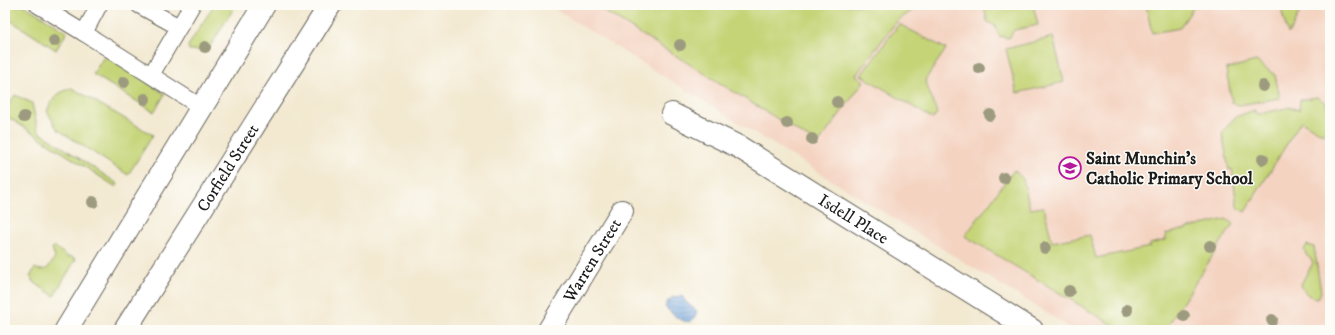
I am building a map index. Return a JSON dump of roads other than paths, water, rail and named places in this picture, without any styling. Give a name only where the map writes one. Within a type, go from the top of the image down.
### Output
[{"type":"main road","points":[[66,330],[264,5]]},
{"type":"main road","name":"Corfield Street","points":[[125,330],[330,5]]},
{"type":"main road","name":"Isdell Place","points":[[672,114],[739,147],[1032,330]]},
{"type":"main road","name":"Warren Street","points":[[549,330],[622,211]]},
{"type":"lane","points":[[38,5],[201,108]]},
{"type":"lane","points":[[84,34],[99,5]]},
{"type":"lane","points":[[138,5],[179,27]]},
{"type":"lane","points":[[151,75],[192,5]]},
{"type":"water","points":[[682,296],[686,302],[697,311],[695,317],[691,321],[687,322],[677,318],[665,307],[667,302],[673,297]]},
{"type":"place","name":"Saint Munchin’s Catholic Primary School","points":[[1070,168]]}]
